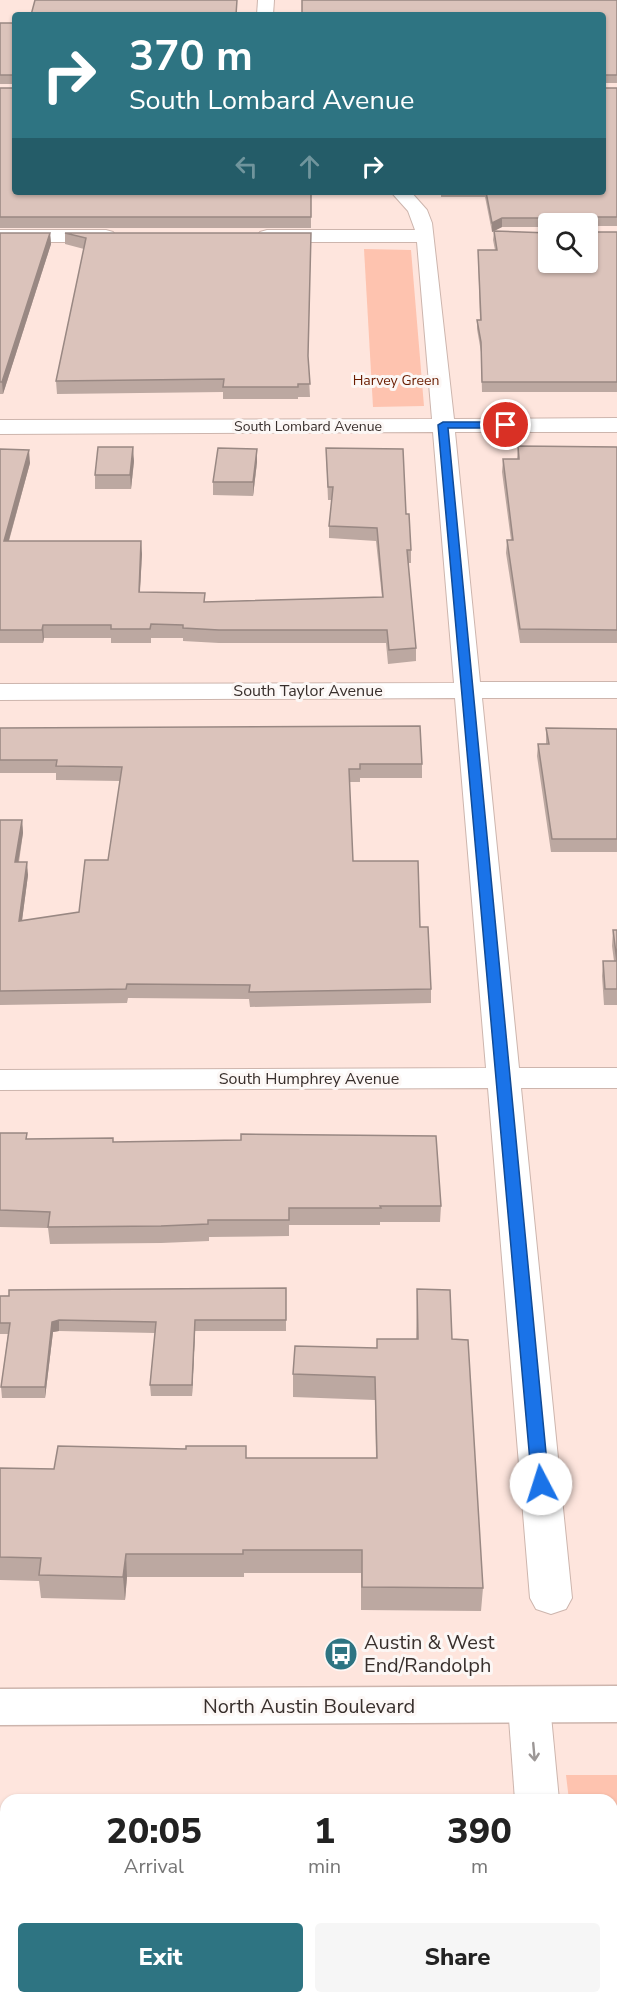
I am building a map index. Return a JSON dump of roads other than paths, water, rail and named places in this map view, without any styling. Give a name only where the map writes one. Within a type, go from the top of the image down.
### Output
[{"type":"street","points":[[403,195],[418,209],[425,236],[551,1598]]},
{"type":"street","points":[[0,236],[126,236]]},
{"type":"street","points":[[251,236],[425,236]]},
{"type":"street","name":"South Lombard Avenue","points":[[0,427],[617,425]]},
{"type":"street","name":"South Taylor Avenue","points":[[0,692],[617,690]]},
{"type":"street","name":"South Humphrey Avenue","points":[[0,1080],[617,1078]]},
{"type":"street","name":"North Austin Boulevard","points":[[0,1707],[617,1704]]},
{"type":"street","points":[[529,1705],[536,1794]]},
{"type":"place","name":"Austin & West End/Randolph","points":[[341,1654]]},
{"type":"park label","name":"Harvey Green","points":[[396,380]]}]
